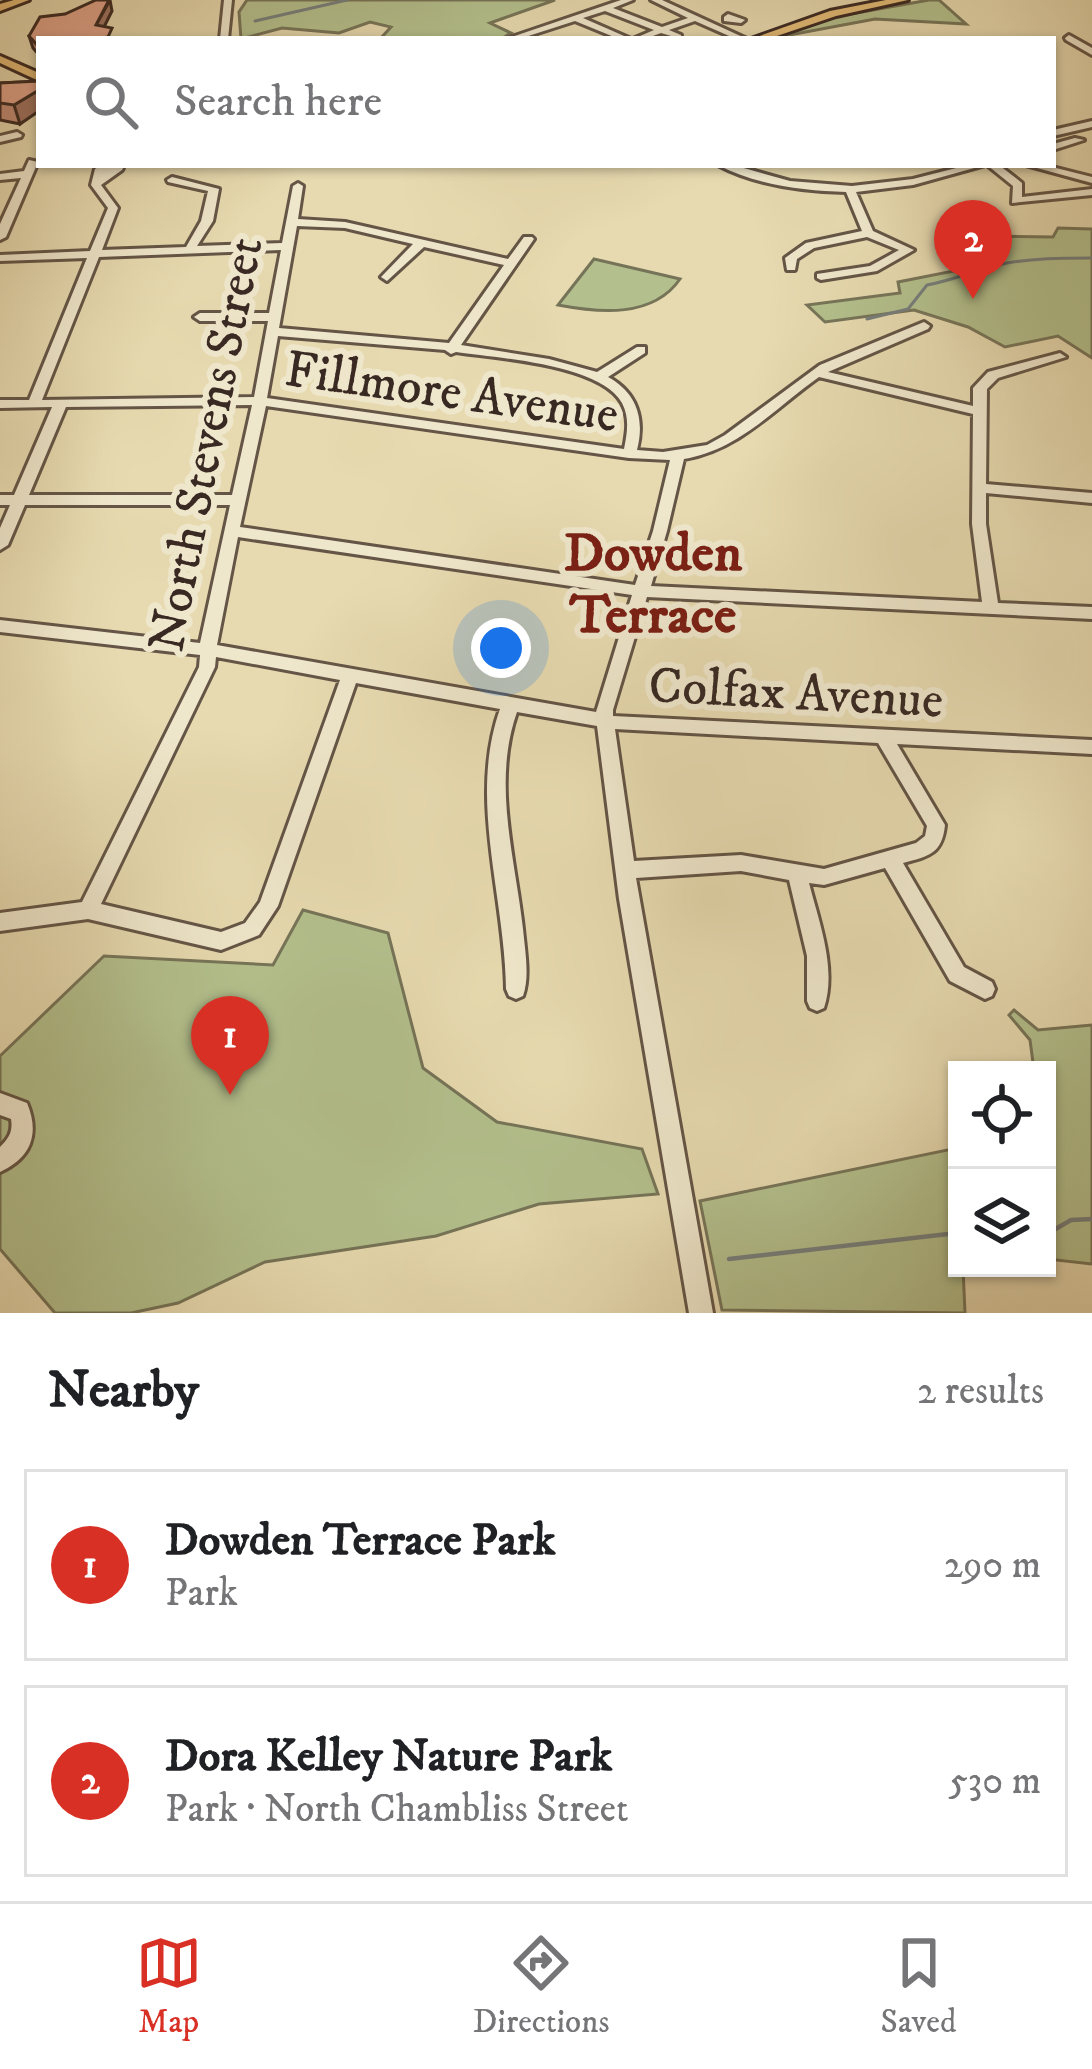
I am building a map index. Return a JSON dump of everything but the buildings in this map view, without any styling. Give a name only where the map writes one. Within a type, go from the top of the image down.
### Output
[{"type":"main road","points":[[0,8],[24,0]]},
{"type":"main road","points":[[753,36],[794,19],[874,0]]},
{"type":"main road","points":[[755,36],[834,13],[903,0]]},
{"type":"main road","points":[[0,58],[28,83]]},
{"type":"street","points":[[224,36],[228,0]]},
{"type":"street","points":[[521,36],[629,0]]},
{"type":"street","points":[[655,0],[696,18],[721,21]]},
{"type":"street","points":[[674,0],[745,36]]},
{"type":"street","points":[[606,8],[674,36]]},
{"type":"street","points":[[576,18],[620,36]]},
{"type":"street","points":[[646,36],[696,18]]},
{"type":"street","points":[[547,28],[561,34]]},
{"type":"street","points":[[1070,38],[1092,52]]},
{"type":"street","points":[[1056,132],[1092,124]]},
{"type":"street","points":[[0,140],[17,135]]},
{"type":"street","points":[[1056,147],[1079,140]]},
{"type":"street","points":[[14,166],[33,165]]},
{"type":"street","points":[[0,177],[33,165]]},
{"type":"street","points":[[0,237],[33,165]]},
{"type":"street","points":[[735,168],[851,193],[969,168]]},
{"type":"street","points":[[896,187],[950,168]]},
{"type":"street","points":[[996,168],[1018,185],[1016,201],[1092,192]]},
{"type":"street","points":[[1043,168],[1092,180]]},
{"type":"street","points":[[34,404],[113,208],[96,185],[99,180]]},
{"type":"street","points":[[172,180],[214,189],[207,220],[190,250]]},
{"type":"street","name":"North Stevens Street","points":[[88,910],[207,667],[298,186]]},
{"type":"street","points":[[851,193],[868,233]]},
{"type":"street","points":[[292,222],[345,225],[509,263]]},
{"type":"street","points":[[790,268],[790,258],[810,245],[868,233],[908,250],[873,269],[821,277]]},
{"type":"street","points":[[451,350],[528,239]]},
{"type":"street","points":[[387,277],[421,243]]},
{"type":"street","points":[[0,258],[287,246]]},
{"type":"street","points":[[200,317],[553,363],[600,376],[622,394],[634,413],[637,425],[629,454]]},
{"type":"street","points":[[701,1313],[628,899],[628,870],[605,718],[607,697],[677,458],[723,445],[816,373],[924,326]]},
{"type":"street","points":[[600,376],[641,350]]},
{"type":"street","points":[[991,608],[978,488],[980,388],[993,375],[1060,357]]},
{"type":"street","points":[[816,373],[980,420]]},
{"type":"street","name":"Fillmore Avenue","points":[[0,404],[260,401],[677,458]]},
{"type":"street","points":[[0,545],[60,405]]},
{"type":"street","points":[[978,488],[1092,498]]},
{"type":"street","points":[[0,500],[237,500]]},
{"type":"street","points":[[231,531],[640,591],[1092,613]]},
{"type":"street","name":"Colfax Avenue","points":[[0,626],[209,650],[622,724],[1092,747]]},
{"type":"street","points":[[0,922],[88,910],[221,941],[252,928],[268,906],[350,675]]},
{"type":"street","points":[[511,703],[498,733],[497,789],[518,954],[516,989]]},
{"type":"street","points":[[628,870],[740,863],[824,877],[929,847],[937,833],[883,736]]},
{"type":"street","points":[[890,859],[957,974],[985,989]]},
{"type":"street","points":[[797,873],[817,956],[817,1001]]},
{"type":"street","points":[[0,1104],[19,1111],[24,1126],[19,1144],[0,1161]]},
{"type":"green space","points":[[247,0],[555,0],[490,23],[511,33],[506,36],[383,36],[391,27],[370,22],[339,33],[282,28],[241,36],[239,12]]},
{"type":"green space","points":[[939,0],[966,24],[875,19],[777,36],[828,18]]},
{"type":"green space","points":[[1058,228],[1092,229],[1092,358],[1058,336],[1005,347],[968,327],[914,310],[825,322],[807,305],[900,293],[898,282],[954,271],[984,236],[1053,237]]},
{"type":"green space","points":[[594,259],[680,279],[655,301],[625,310],[558,305]]},
{"type":"green space","points":[[303,910],[388,933],[423,1068],[497,1122],[642,1149],[658,1194],[539,1204],[436,1236],[265,1262],[178,1303],[131,1313],[55,1313],[0,1249],[0,1056],[104,956],[273,965]]},
{"type":"green space","points":[[1014,1010],[1038,1030],[1092,1025],[1092,1264],[1056,1260],[1056,1061],[1033,1061],[1030,1040],[1009,1015]]},
{"type":"green space","points":[[948,1150],[948,1277],[963,1277],[965,1313],[722,1310],[700,1201]]},
{"type":"waterway","points":[[255,21],[347,0]]},
{"type":"waterway","points":[[867,319],[908,309],[927,285],[992,266],[1092,258]]},
{"type":"waterway","points":[[1056,1229],[1071,1220],[1092,1219]]},
{"type":"waterway","points":[[729,1259],[948,1234]]},
{"type":"place","name":"Dora Kelley Nature Park","points":[[973,299]]},
{"type":"place","name":"Dowden Terrace Park","points":[[230,1095]]},
{"type":"district","name":"Dowden Terrace","points":[[653,582]]}]
